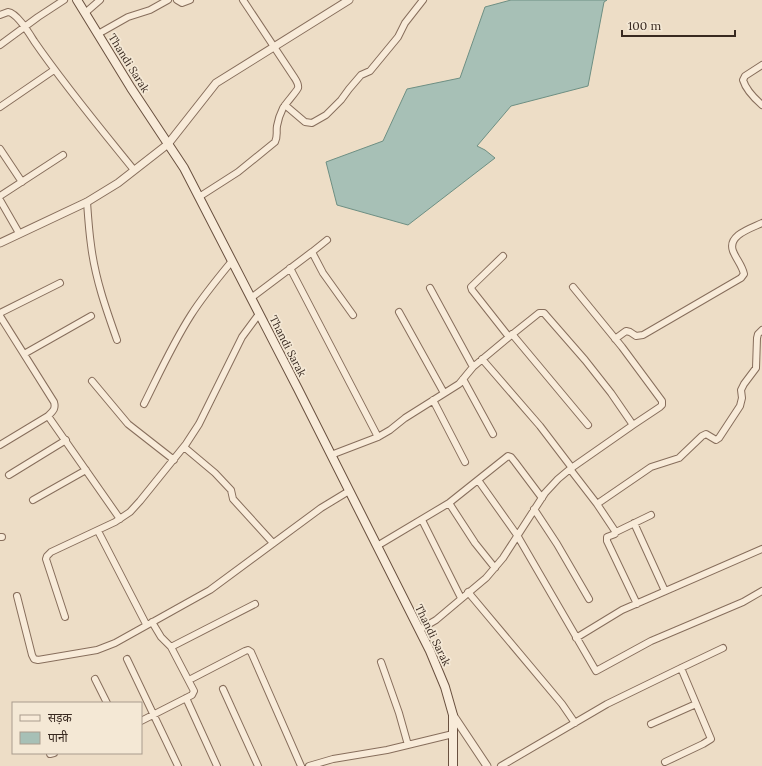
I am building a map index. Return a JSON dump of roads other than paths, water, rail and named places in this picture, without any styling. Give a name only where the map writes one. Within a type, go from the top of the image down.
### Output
[{"type":"main road","name":"Thandi Sarak","points":[[77,0],[184,168],[260,314],[419,630],[445,687],[453,715],[453,766]]},
{"type":"street","points":[[0,45],[64,0]]},
{"type":"street","points":[[85,14],[100,0]]},
{"type":"street","points":[[98,34],[128,17],[150,10],[168,0]]},
{"type":"street","points":[[177,0],[182,3],[190,0]]},
{"type":"street","points":[[199,197],[238,172],[276,142],[277,125],[285,105],[298,90],[298,84],[243,0]]},
{"type":"street","points":[[0,243],[87,202],[118,183],[168,144],[216,83],[349,0]]},
{"type":"street","points":[[285,105],[308,124],[326,115],[342,100],[361,75],[370,71],[398,37],[405,23],[423,0]]},
{"type":"street","points":[[0,15],[11,12],[25,27],[54,70],[134,170]]},
{"type":"street","points":[[762,65],[745,76],[743,80],[754,98],[762,105]]},
{"type":"street","points":[[0,107],[54,70]]},
{"type":"street","points":[[0,149],[22,182]]},
{"type":"street","points":[[0,196],[63,155]]},
{"type":"street","points":[[0,200],[19,233]]},
{"type":"street","points":[[87,202],[91,246],[96,273],[104,304],[117,340]]},
{"type":"street","points":[[615,339],[626,331],[636,336],[643,335],[741,278],[744,274],[743,268],[732,249],[732,243],[738,235],[762,223]]},
{"type":"street","points":[[251,298],[327,240]]},
{"type":"street","points":[[312,252],[323,273],[353,316]]},
{"type":"street","points":[[504,256],[471,287],[472,290],[588,425]]},
{"type":"street","points":[[144,404],[191,315],[232,261]]},
{"type":"street","points":[[290,268],[378,437]]},
{"type":"street","points":[[0,445],[48,416],[54,411],[55,406],[0,314],[60,283]]},
{"type":"street","points":[[419,630],[436,620],[486,578],[495,568],[542,498],[558,480],[571,468],[660,408],[663,403],[615,339],[573,287]]},
{"type":"street","points":[[430,288],[474,367]]},
{"type":"street","points":[[399,312],[444,393]]},
{"type":"street","points":[[331,455],[378,437],[459,384],[482,359],[539,313],[544,313],[589,366],[633,425]]},
{"type":"street","points":[[65,617],[46,559],[47,556],[51,552],[98,531],[120,519],[130,512],[140,501],[174,460],[200,424],[242,337],[260,314]]},
{"type":"street","points":[[24,354],[91,316]]},
{"type":"street","points":[[597,504],[651,467],[679,458],[702,436],[706,434],[716,440],[719,438],[740,406],[742,398],[741,390],[756,368],[757,338],[758,334],[762,330]]},
{"type":"street","points":[[482,359],[540,426],[616,532]]},
{"type":"street","points":[[463,379],[493,434]]},
{"type":"street","points":[[92,382],[128,424],[174,460]]},
{"type":"street","points":[[433,400],[465,462]]},
{"type":"street","points":[[48,416],[120,519]]},
{"type":"street","points":[[9,475],[66,440]]},
{"type":"street","points":[[184,447],[215,473],[231,490],[233,499],[273,543]]},
{"type":"street","points":[[377,546],[449,503],[508,456],[511,457],[542,498]]},
{"type":"street","points":[[33,500],[86,470]]},
{"type":"street","points":[[478,480],[517,535],[594,670],[597,671],[651,641],[743,602],[762,591]]},
{"type":"street","points":[[17,596],[34,659],[38,660],[98,650],[210,590],[321,508],[350,491]]},
{"type":"street","points":[[449,503],[475,543],[495,568]]},
{"type":"street","points":[[534,509],[557,544],[588,599]]},
{"type":"street","points":[[637,604],[607,541],[607,537],[650,515]]},
{"type":"street","points":[[422,520],[461,598]]},
{"type":"street","points":[[634,523],[665,591]]},
{"type":"street","points":[[98,531],[149,623],[171,647],[194,691],[192,695],[142,721]]},
{"type":"street","points":[[576,638],[622,610],[762,549]]},
{"type":"street","points":[[468,592],[562,704],[575,723]]},
{"type":"street","points":[[171,647],[255,604]]},
{"type":"street","points":[[501,766],[607,704],[723,648]]},
{"type":"street","points":[[189,680],[245,651],[248,650],[251,652],[301,766]]},
{"type":"street","points":[[127,659],[178,766]]},
{"type":"street","points":[[381,662],[399,713],[408,745]]},
{"type":"street","points":[[666,762],[711,739],[680,668]]},
{"type":"street","points":[[95,679],[106,702]]},
{"type":"street","points":[[223,689],[258,766]]},
{"type":"street","points":[[186,698],[217,766]]},
{"type":"street","points":[[651,724],[696,704]]},
{"type":"street","points":[[453,715],[487,766]]},
{"type":"street","points":[[309,766],[332,759],[408,745],[453,734]]},
{"type":"water","points":[[511,0],[607,0],[604,2],[588,86],[511,106],[477,146],[495,158],[408,225],[337,205],[326,162],[383,141],[407,89],[460,78],[485,7]]}]
